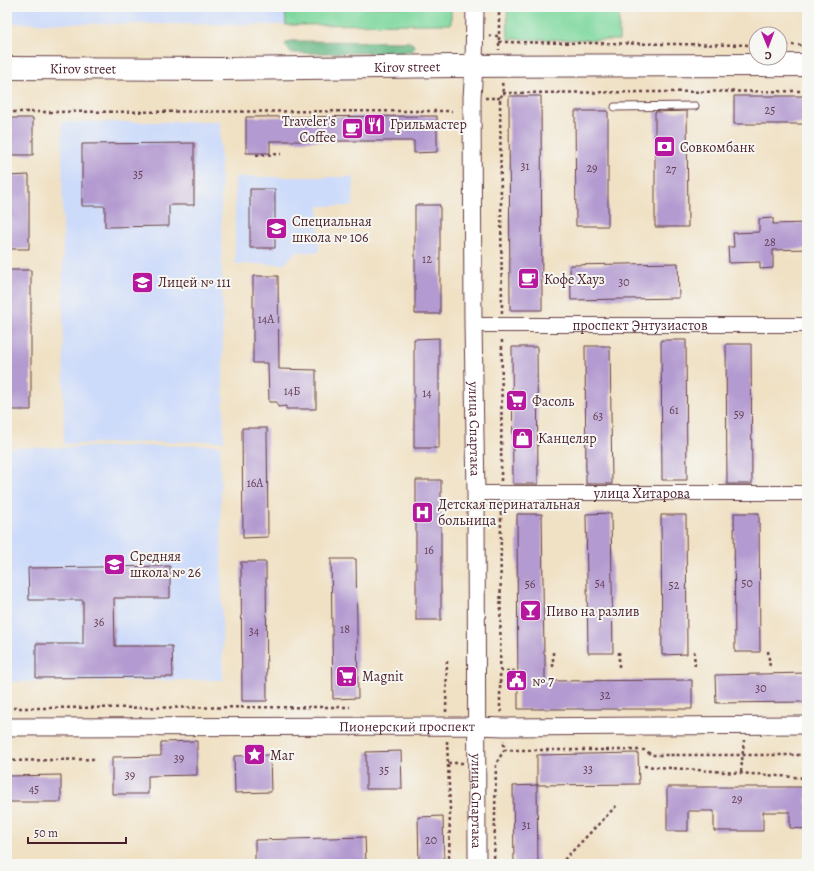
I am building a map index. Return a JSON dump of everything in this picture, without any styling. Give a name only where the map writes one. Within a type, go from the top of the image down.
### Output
[{"type":"main road","name":"Kirov street","points":[[7,68],[244,69],[474,66],[807,65]]},
{"type":"street","name":"улица Спартака","points":[[475,7],[472,98],[473,325],[476,493],[477,864]]},
{"type":"street","name":"проспект Энтузиастов","points":[[473,325],[807,324]]},
{"type":"street","name":"улица Хитарова","points":[[476,493],[807,493]]},
{"type":"street","name":"Пионерский проспект","points":[[7,727],[504,727],[807,725]]},
{"type":"lane","points":[[615,107],[695,106]]},
{"type":"path","points":[[494,864],[496,764],[504,750],[504,714],[500,709],[502,325],[500,98],[503,93],[498,42],[499,7]]},
{"type":"path","points":[[498,42],[748,45]]},
{"type":"path","points":[[788,45],[807,45]]},
{"type":"path","points":[[503,93],[807,91]]},
{"type":"path","points":[[7,112],[452,111]]},
{"type":"path","points":[[256,155],[281,154]]},
{"type":"path","points":[[694,651],[695,668]]},
{"type":"path","points":[[768,651],[770,667]]},
{"type":"path","points":[[552,652],[553,670]]},
{"type":"path","points":[[619,652],[620,668]]},
{"type":"path","points":[[447,660],[446,726],[450,809],[449,864]]},
{"type":"path","points":[[500,672],[518,671]]},
{"type":"path","points":[[7,708],[350,707]]},
{"type":"path","points":[[741,772],[744,726]]},
{"type":"path","points":[[504,750],[644,750],[652,755],[807,755]]},
{"type":"path","points":[[7,761],[96,759]]},
{"type":"path","points":[[644,766],[807,778]]},
{"type":"path","points":[[560,864],[618,804]]},
{"type":"shaded area","points":[[7,7],[285,7],[286,25],[7,23]]},
{"type":"shaded area","name":"Лицей № 111","points":[[62,122],[220,122],[224,441],[64,444]]},
{"type":"shaded area","name":"Специальная школа № 106","points":[[235,177],[354,177],[353,206],[319,206],[319,252],[295,252],[285,264],[235,264]]},
{"type":"shaded area","name":"Средняя школа № 26","points":[[220,445],[223,680],[8,682],[8,448]]},
{"type":"green space","points":[[285,7],[451,7],[451,24],[286,25]]},
{"type":"green space","points":[[507,7],[619,7],[619,40],[508,39]]},
{"type":"green space","points":[[287,42],[409,42],[413,44],[415,48],[412,51],[400,53],[292,53],[285,46]]},
{"type":"building","points":[[509,96],[541,96],[542,310],[510,310]]},
{"type":"building","points":[[734,96],[807,96],[807,124],[734,124]]},
{"type":"building","points":[[575,111],[608,111],[608,226],[576,226]]},
{"type":"building","points":[[687,111],[688,227],[655,227],[655,112]]},
{"type":"building","points":[[437,116],[437,152],[414,153],[414,141],[270,141],[270,153],[246,153],[246,117]]},
{"type":"building","points":[[7,118],[33,118],[33,155],[9,155],[9,143],[7,143]]},
{"type":"building","points":[[194,143],[194,205],[169,205],[169,226],[105,227],[105,206],[82,206],[82,144]]},
{"type":"building","points":[[29,175],[29,249],[7,249],[7,176]]},
{"type":"building","points":[[250,189],[275,189],[275,248],[250,248]]},
{"type":"building","points":[[415,205],[440,205],[440,314],[415,314]]},
{"type":"building","points":[[773,218],[773,224],[807,223],[807,249],[773,250],[773,268],[760,269],[760,262],[729,263],[728,247],[734,247],[733,233],[759,232],[759,219]]},
{"type":"building","points":[[678,263],[679,298],[571,300],[570,265]]},
{"type":"building","points":[[7,270],[31,270],[31,410],[7,410]]},
{"type":"building","points":[[253,276],[278,276],[279,369],[316,370],[316,409],[286,409],[286,406],[278,407],[277,402],[269,402],[268,363],[253,363]]},
{"type":"building","points":[[439,338],[439,448],[414,448],[414,339]]},
{"type":"building","points":[[661,340],[686,340],[687,480],[662,480]]},
{"type":"building","points":[[726,344],[751,344],[752,484],[727,484]]},
{"type":"building","points":[[585,346],[610,346],[612,484],[586,484]]},
{"type":"building","points":[[512,347],[537,347],[538,484],[513,484]]},
{"type":"building","points":[[242,428],[267,428],[268,537],[243,538]]},
{"type":"building","points":[[416,480],[441,480],[441,620],[416,620]]},
{"type":"building","points":[[611,513],[613,653],[588,653],[586,514]]},
{"type":"building","points":[[734,513],[759,513],[760,652],[735,652]]},
{"type":"building","points":[[517,514],[542,514],[545,681],[692,680],[692,709],[518,709]]},
{"type":"building","points":[[661,515],[686,515],[687,654],[662,655]]},
{"type":"building","points":[[331,559],[356,559],[358,698],[333,699]]},
{"type":"building","points":[[241,562],[266,562],[267,701],[242,701]]},
{"type":"building","points":[[170,566],[170,598],[114,598],[115,646],[172,646],[173,677],[36,678],[36,644],[83,644],[83,600],[29,600],[28,568]]},
{"type":"building","points":[[807,673],[807,702],[716,703],[715,675]]},
{"type":"building","points":[[197,741],[197,775],[148,776],[148,794],[112,794],[112,757],[161,756],[161,742]]},
{"type":"building","points":[[401,751],[402,789],[366,789],[366,752]]},
{"type":"building","points":[[638,753],[639,784],[537,785],[537,755]]},
{"type":"building","points":[[270,755],[271,792],[235,793],[234,756]]},
{"type":"building","points":[[61,775],[61,802],[7,802],[7,776]]},
{"type":"building","points":[[537,785],[538,864],[514,864],[513,786]]},
{"type":"building","points":[[667,787],[807,787],[807,829],[790,828],[790,812],[763,812],[763,831],[714,831],[714,811],[688,811],[688,831],[667,831]]},
{"type":"building","points":[[443,816],[444,864],[419,864],[418,817]]},
{"type":"building","points":[[365,837],[366,864],[255,864],[255,840]]},
{"type":"place","name":"Грильмастер","points":[[375,124]]},
{"type":"place","name":"Traveler's Coffee","points":[[352,129]]},
{"type":"place","name":"Совкомбанк","points":[[665,147]]},
{"type":"place","name":"Специальная школа № 106","points":[[277,229]]},
{"type":"place","name":"Кофе Хауз","points":[[529,279]]},
{"type":"place","name":"Лицей № 111","points":[[143,282]]},
{"type":"place","name":"Фасоль","points":[[517,401]]},
{"type":"place","name":"Канцеляр","points":[[523,438]]},
{"type":"place","name":"Детская перинатальная больница","points":[[422,512]]},
{"type":"place","name":"Средняя школа № 26","points":[[115,564]]},
{"type":"place","name":"Пиво на разлив","points":[[530,611]]},
{"type":"place","name":"Magnit","points":[[346,676]]},
{"type":"place","name":"№ 7","points":[[517,681]]},
{"type":"place","name":"Маг","points":[[254,755]]}]
